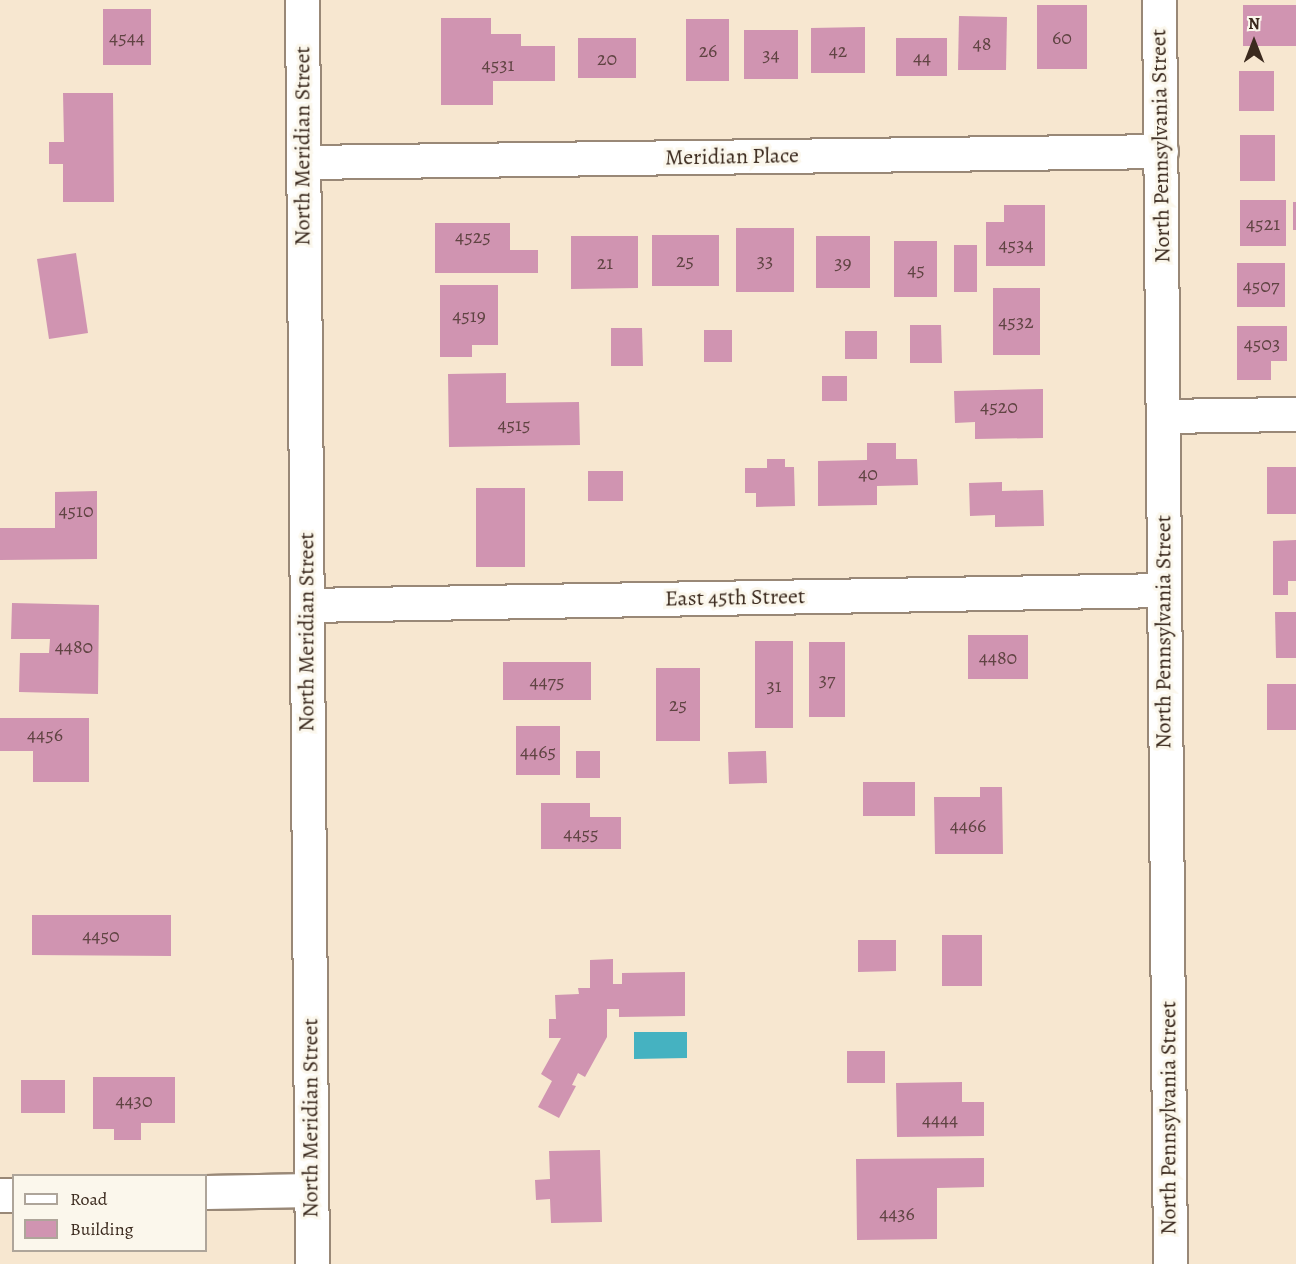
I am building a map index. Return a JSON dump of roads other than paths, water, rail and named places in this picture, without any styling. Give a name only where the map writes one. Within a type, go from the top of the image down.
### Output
[{"type":"street","name":"North Meridian Street","points":[[302,0],[312,1264]]},
{"type":"street","name":"North Pennsylvania Street","points":[[1159,0],[1170,1264]]},
{"type":"street","name":"Meridian Place","points":[[303,162],[1161,152]]},
{"type":"street","points":[[1163,416],[1296,414]]},
{"type":"street","name":"East 45th Street","points":[[307,605],[1164,590]]},
{"type":"street","points":[[207,1192],[311,1190]]},
{"type":"water","points":[[634,1032],[687,1032],[687,1058],[634,1059]]}]
